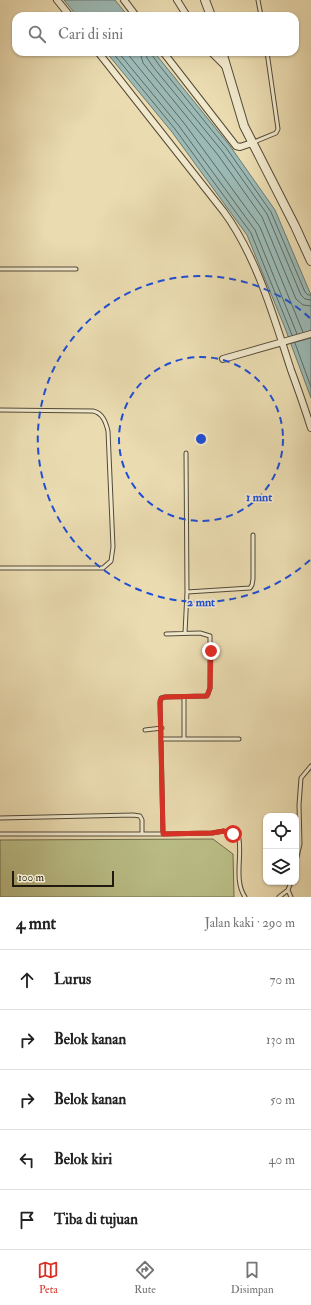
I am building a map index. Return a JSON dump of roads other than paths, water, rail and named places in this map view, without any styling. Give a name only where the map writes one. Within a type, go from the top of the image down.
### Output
[{"type":"street","points":[[57,0],[67,12]]},
{"type":"street","points":[[124,0],[133,12]]},
{"type":"street","points":[[177,0],[184,12]]},
{"type":"street","points":[[205,0],[210,12]]},
{"type":"street","points":[[101,56],[232,223],[245,246],[283,342],[311,428]]},
{"type":"street","points":[[166,56],[236,146],[240,147],[252,143]]},
{"type":"street","points":[[215,56],[226,67]]},
{"type":"street","points":[[223,56],[244,126],[295,226],[311,261]]},
{"type":"street","points":[[223,359],[291,341],[311,334]]},
{"type":"lane","points":[[258,0],[260,12]]},
{"type":"lane","points":[[252,143],[276,134],[278,129],[268,56]]},
{"type":"lane","points":[[0,269],[76,269]]},
{"type":"lane","points":[[0,410],[93,411],[97,412],[104,419],[108,432],[113,547],[113,557],[111,561],[103,568],[0,568]]},
{"type":"lane","points":[[185,633],[187,592],[186,453]]},
{"type":"lane","points":[[187,592],[250,588],[253,579],[253,535]]},
{"type":"lane","points":[[163,834],[161,699],[165,697],[206,696],[210,688],[210,636],[200,633],[166,634]]},
{"type":"lane","points":[[184,697],[184,739]]},
{"type":"lane","points":[[144,730],[162,728]]},
{"type":"lane","points":[[162,739],[239,739]]},
{"type":"lane","points":[[299,849],[301,778],[311,766]]},
{"type":"lane","points":[[0,818],[134,815],[140,816],[142,820],[142,834]]},
{"type":"lane","points":[[0,834],[163,834],[229,832],[238,837],[240,843],[240,879],[241,886],[246,897]]},
{"type":"lane","points":[[279,897],[288,890],[290,885]]},
{"type":"lane","points":[[288,890],[291,897]]},
{"type":"water","points":[[64,0],[115,0],[125,12],[74,12]]},
{"type":"water","points":[[109,56],[157,56],[230,146],[275,210],[311,295],[311,398],[285,328],[247,235],[172,132]]}]
